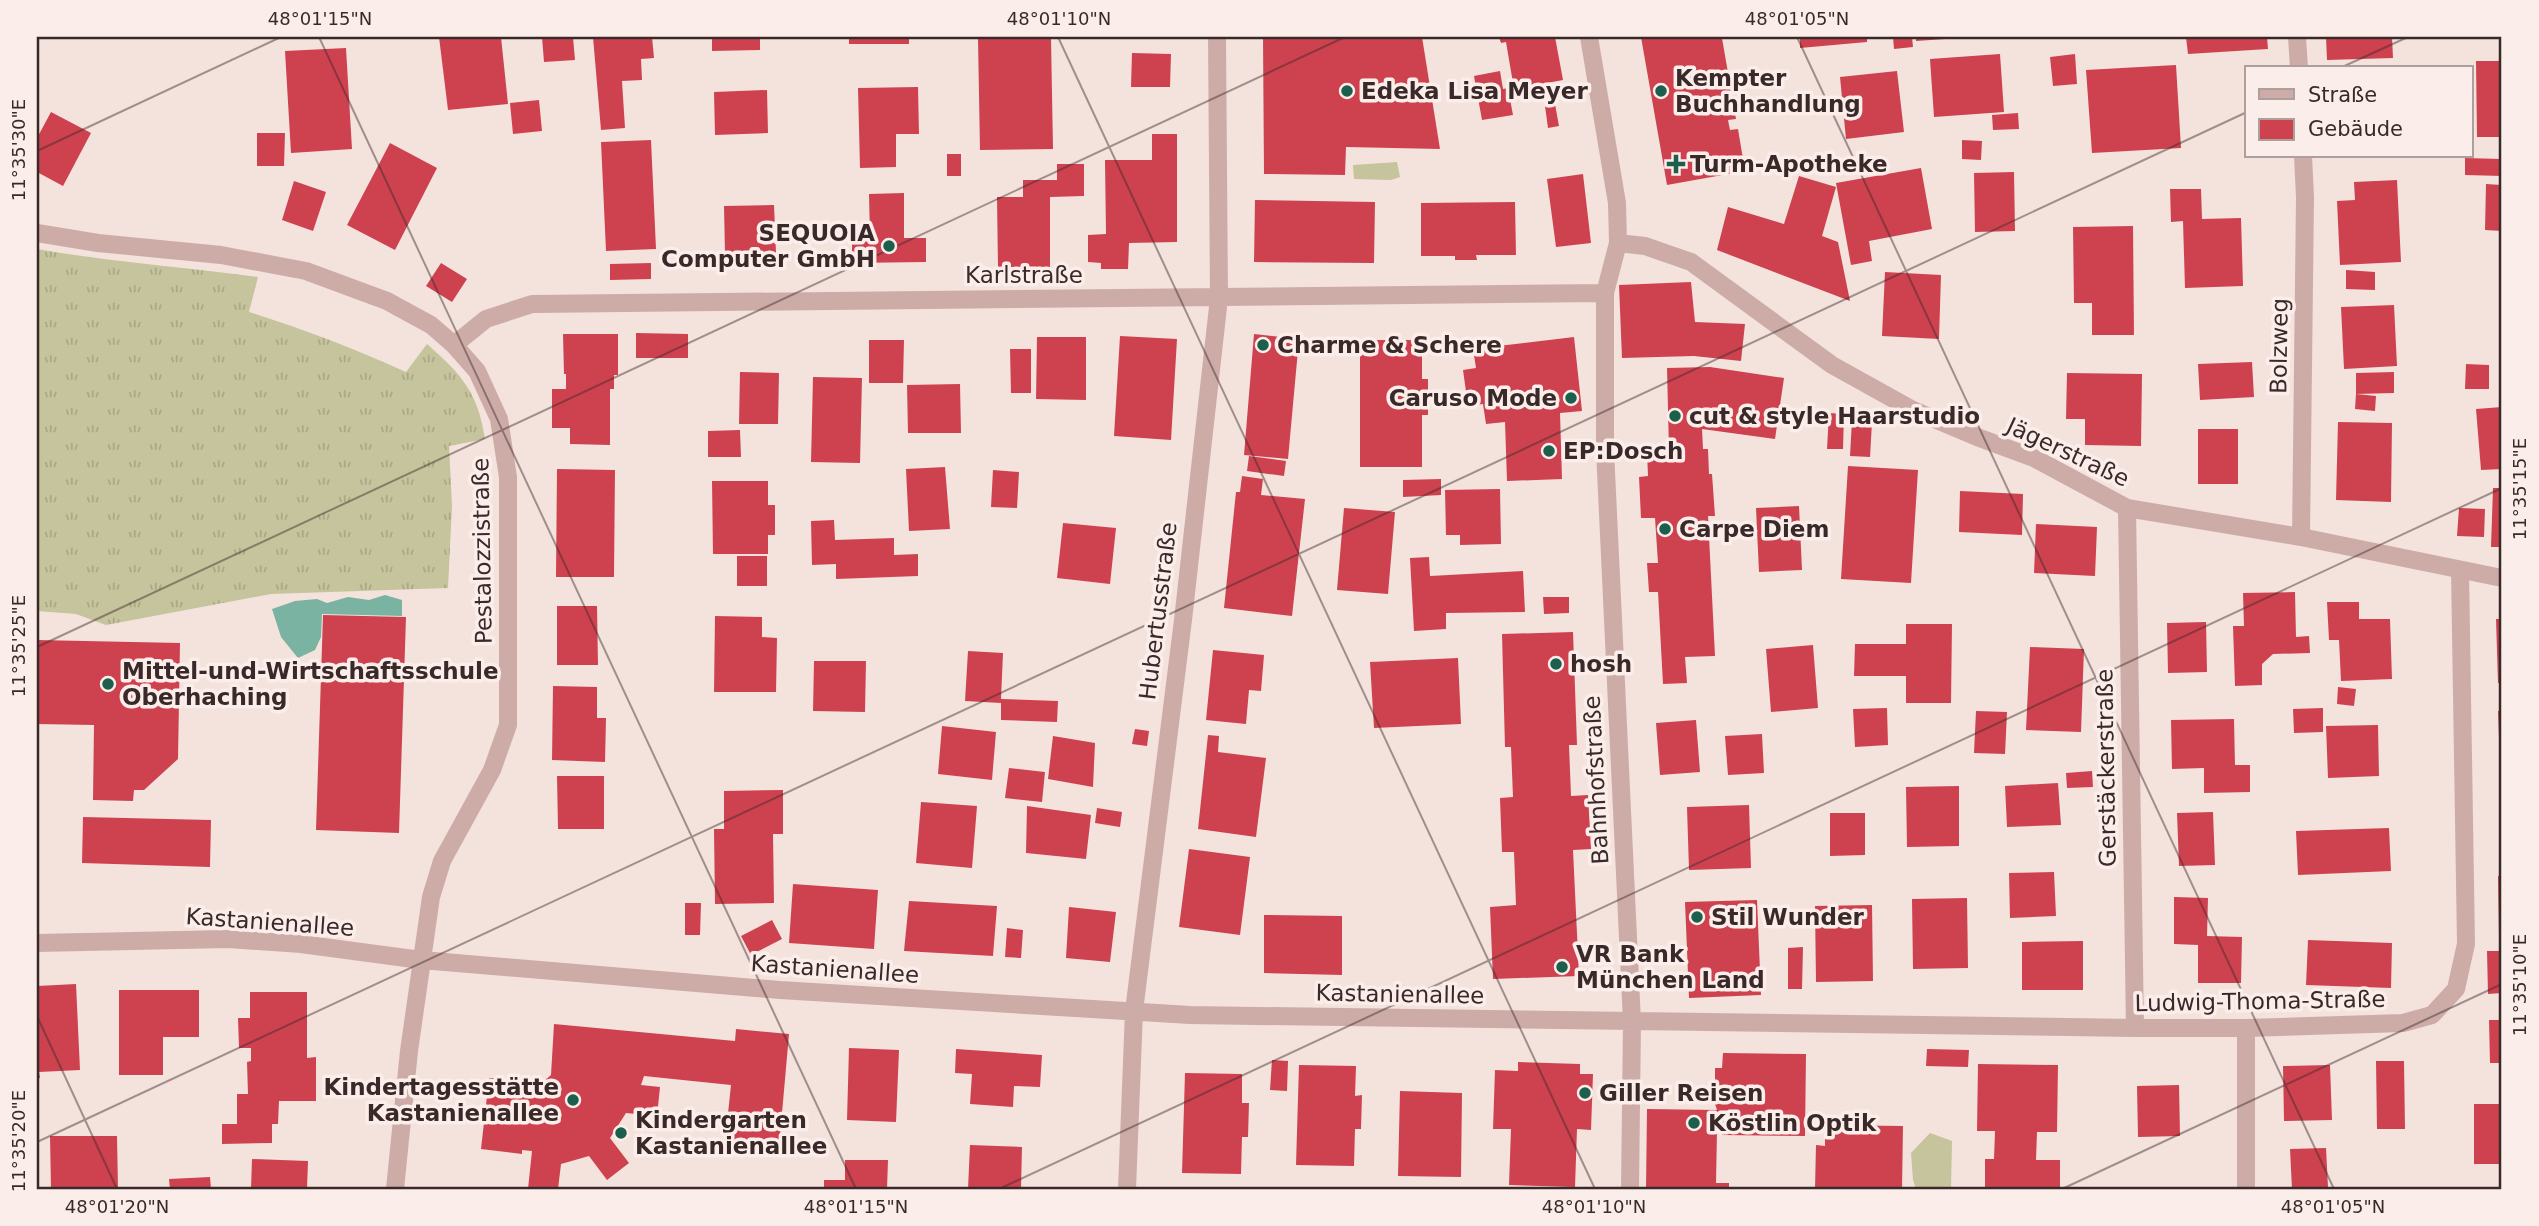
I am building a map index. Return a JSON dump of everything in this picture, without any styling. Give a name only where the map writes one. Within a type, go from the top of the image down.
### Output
[{"type":"street","name":"Hubertusstraße","points":[[1127,1189],[1133,1011],[1183,620],[1219,298],[1217,37]]},
{"type":"street","name":"Bahnhofstraße","points":[[1589,37],[1617,203],[1618,243],[1605,293],[1605,488],[1632,1022],[1630,1189]]},
{"type":"street","points":[[2297,37],[2299,66]]},
{"type":"street","name":"Bolzweg","points":[[2301,537],[2305,197],[2303,158]]},
{"type":"street","name":"Pestalozzistraße","points":[[37,233],[98,243],[221,254],[306,271],[387,300],[431,325],[454,345],[477,371],[499,419],[508,477],[508,725],[492,770],[442,861],[431,897],[398,1144],[395,1189]]},
{"type":"street","name":"Jägerstraße","points":[[1618,243],[1645,246],[1691,262],[1832,365],[1913,410],[1977,438],[2034,458],[2127,508],[2301,537],[2502,578]]},
{"type":"street","name":"Karlstraße","points":[[454,345],[486,319],[532,304],[1605,293]]},
{"type":"street","name":"Gerstäckerstraße","points":[[2127,508],[2135,1028]]},
{"type":"street","name":"Ludwig-Thoma-Straße","points":[[1632,1022],[2246,1028],[2403,1023],[2432,1015],[2456,989],[2466,944],[2460,570]]},
{"type":"street","name":"Kastanienallee","points":[[37,943],[228,939],[301,944],[421,960],[780,990],[1190,1015],[1632,1022]]},
{"type":"street","points":[[2246,1028],[2246,1189]]},
{"type":"green space","points":[[1397,162],[1400,177],[1391,180],[1354,179],[1353,165]]},
{"type":"green space","points":[[37,249],[258,277],[249,312],[329,340],[406,372],[427,344],[458,375],[473,396],[485,439],[449,446],[452,506],[448,588],[271,594],[106,625],[76,614],[37,611]]},
{"type":"green space","points":[[1930,1133],[1952,1141],[1951,1189],[1916,1189],[1911,1153]]},
{"type":"shaded area","points":[[385,595],[402,600],[402,616],[322,614],[321,637],[315,650],[298,658],[281,637],[272,609],[295,601],[317,599],[327,603],[348,597],[369,600]]},
{"type":"building","points":[[439,37],[501,37],[508,104],[448,110]]},
{"type":"building","points":[[542,37],[573,37],[575,60],[544,62]]},
{"type":"building","points":[[593,37],[652,37],[654,58],[641,59],[642,80],[622,81],[625,128],[601,130]]},
{"type":"building","points":[[712,37],[760,37],[760,50],[712,51]]},
{"type":"building","points":[[849,37],[909,37],[909,44],[849,44]]},
{"type":"building","name":"Edeka Lisa Meyer","points":[[1263,37],[1422,37],[1440,149],[1346,147],[1345,175],[1264,174]]},
{"type":"building","points":[[1499,37],[1555,37],[1563,80],[1514,89],[1506,42],[1501,43]]},
{"type":"building","points":[[1641,37],[1722,38],[1736,119],[1728,120],[1730,130],[1738,129],[1745,171],[1667,185]]},
{"type":"building","points":[[1800,37],[1867,37],[1867,42],[1800,48]]},
{"type":"building","points":[[1893,37],[1912,37],[1913,47],[1894,49]]},
{"type":"building","points":[[1916,37],[1945,37],[1945,39],[1916,41]]},
{"type":"building","points":[[2186,37],[2267,37],[2268,49],[2188,54]]},
{"type":"building","points":[[2326,37],[2392,37],[2393,58],[2327,60]]},
{"type":"building","points":[[1051,38],[1053,149],[980,150],[978,39]]},
{"type":"building","points":[[346,48],[352,149],[291,153],[285,51]]},
{"type":"building","points":[[1132,53],[1171,54],[1170,87],[1131,87]]},
{"type":"building","points":[[2000,54],[2004,112],[1934,117],[1930,59]]},
{"type":"building","points":[[2075,54],[2077,84],[2053,86],[2050,57]]},
{"type":"building","points":[[2476,61],[2502,61],[2502,137],[2477,137]]},
{"type":"building","points":[[2176,65],[2181,148],[2092,153],[2086,70]]},
{"type":"building","points":[[1500,71],[1503,89],[1508,88],[1513,115],[1482,120],[1474,76]]},
{"type":"building","points":[[1897,71],[1904,132],[1846,139],[1840,77]]},
{"type":"building","points":[[918,87],[919,134],[896,134],[896,167],[860,168],[858,88]]},
{"type":"building","points":[[767,90],[768,133],[715,135],[714,92]]},
{"type":"building","points":[[539,100],[542,131],[513,134],[510,103]]},
{"type":"building","points":[[1555,104],[1559,126],[1548,128],[1545,106]]},
{"type":"building","points":[[51,112],[91,133],[63,186],[37,172],[37,138]]},
{"type":"building","points":[[2018,113],[2019,129],[1993,130],[1992,115]]},
{"type":"building","points":[[257,133],[285,133],[284,166],[257,166]]},
{"type":"building","points":[[1152,134],[1177,134],[1177,242],[1129,243],[1128,269],[1101,269],[1101,263],[1088,262],[1088,235],[1106,234],[1105,160],[1152,160]]},
{"type":"building","points":[[651,140],[656,249],[606,251],[601,142]]},
{"type":"building","points":[[1962,140],[1982,141],[1981,160],[1962,159]]},
{"type":"building","points":[[390,143],[437,168],[395,250],[347,225]]},
{"type":"building","points":[[947,154],[961,154],[961,176],[947,176]]},
{"type":"building","points":[[2465,158],[2502,159],[2502,176],[2465,175]]},
{"type":"building","points":[[1057,164],[1084,164],[1084,196],[1050,197],[1050,267],[998,267],[997,197],[1023,197],[1023,180],[1057,180]]},
{"type":"building","points":[[1921,168],[1932,229],[1869,241],[1872,261],[1851,265],[1836,183]]},
{"type":"building","points":[[2014,172],[2015,231],[1975,232],[1974,173]]},
{"type":"building","points":[[1583,174],[1591,243],[1556,247],[1547,179]]},
{"type":"building","points":[[1799,176],[1836,187],[1822,236],[1838,242],[1850,301],[1717,250],[1728,207],[1784,224]]},
{"type":"building","points":[[2397,180],[2401,262],[2340,265],[2337,201],[2355,200],[2354,182]]},
{"type":"building","points":[[294,181],[326,192],[313,231],[282,220]]},
{"type":"building","points":[[2486,184],[2502,185],[2502,231],[2485,230]]},
{"type":"building","points":[[2170,189],[2201,189],[2202,219],[2241,218],[2243,286],[2185,288],[2183,221],[2171,222]]},
{"type":"building","points":[[904,193],[904,238],[926,238],[926,262],[852,263],[852,238],[870,237],[869,194]]},
{"type":"building","points":[[1255,200],[1375,202],[1374,263],[1254,262]]},
{"type":"building","points":[[1515,202],[1516,255],[1476,255],[1477,260],[1455,260],[1455,256],[1421,256],[1421,203]]},
{"type":"building","points":[[774,205],[776,253],[725,254],[724,206]]},
{"type":"building","points":[[2133,226],[2134,335],[2092,335],[2092,303],[2074,303],[2073,227]]},
{"type":"building","points":[[441,263],[467,279],[452,302],[426,286]]},
{"type":"building","points":[[651,263],[651,279],[610,280],[610,264]]},
{"type":"building","points":[[2346,270],[2375,272],[2375,290],[2346,289]]},
{"type":"building","points":[[1885,272],[1941,275],[1939,339],[1882,336]]},
{"type":"building","points":[[1691,282],[1695,322],[1745,324],[1741,361],[1694,356],[1622,358],[1619,285]]},
{"type":"building","points":[[2394,305],[2397,366],[2344,369],[2341,307]]},
{"type":"building","points":[[2502,309],[2502,341],[2499,341]]},
{"type":"building","points":[[636,333],[688,334],[688,358],[636,358]]},
{"type":"building","points":[[563,334],[618,334],[618,375],[614,375],[614,389],[610,389],[610,445],[570,444],[570,428],[552,428],[552,389],[566,389]]},
{"type":"building","points":[[1254,334],[1299,339],[1288,459],[1244,455]]},
{"type":"building","points":[[1120,336],[1177,339],[1171,440],[1114,436]]},
{"type":"building","points":[[1037,337],[1086,337],[1086,400],[1036,399]]},
{"type":"building","points":[[1574,337],[1582,411],[1560,413],[1562,479],[1507,481],[1505,422],[1486,424],[1483,404],[1468,406],[1463,370],[1476,368],[1473,349]]},
{"type":"building","points":[[869,340],[904,340],[903,383],[869,383]]},
{"type":"building","points":[[1360,340],[1422,340],[1422,379],[1428,379],[1428,415],[1422,415],[1422,467],[1360,467]]},
{"type":"building","points":[[1010,349],[1031,349],[1031,393],[1011,393]]},
{"type":"building","points":[[2252,362],[2254,397],[2200,400],[2198,364]]},
{"type":"building","points":[[2466,364],[2489,365],[2489,389],[2465,389]]},
{"type":"building","points":[[1710,367],[1784,378],[1775,439],[1702,429],[1703,449],[1708,449],[1709,474],[1712,474],[1715,516],[1708,516],[1715,656],[1685,657],[1687,683],[1663,684],[1658,592],[1649,592],[1647,563],[1658,563],[1655,518],[1641,518],[1639,477],[1648,476],[1647,452],[1669,451],[1667,368]]},
{"type":"building","points":[[740,372],[779,373],[778,424],[739,424]]},
{"type":"building","points":[[2394,372],[2394,393],[2356,394],[2356,373]]},
{"type":"building","points":[[2067,373],[2142,374],[2141,446],[2085,445],[2085,419],[2066,419]]},
{"type":"building","points":[[813,377],[862,378],[860,463],[811,462]]},
{"type":"building","points":[[960,384],[961,433],[908,433],[907,385]]},
{"type":"building","points":[[2356,394],[2376,396],[2375,411],[2355,409]]},
{"type":"building","points":[[2502,407],[2502,469],[2481,470],[2476,409]]},
{"type":"building","points":[[1829,413],[1844,414],[1843,449],[1827,449]]},
{"type":"building","points":[[1852,420],[1872,422],[1870,457],[1850,456]]},
{"type":"building","points":[[2338,422],[2392,423],[2391,502],[2336,500]]},
{"type":"building","points":[[2198,429],[2238,429],[2238,484],[2198,484]]},
{"type":"building","points":[[740,430],[741,457],[708,457],[708,431]]},
{"type":"building","points":[[1249,456],[1286,461],[1284,476],[1247,471]]},
{"type":"building","points":[[1848,466],[1918,470],[1911,583],[1841,579]]},
{"type":"building","points":[[945,467],[950,529],[909,531],[906,469]]},
{"type":"building","points":[[557,469],[615,470],[614,577],[556,577]]},
{"type":"building","points":[[993,470],[1019,472],[1017,508],[991,507]]},
{"type":"building","points":[[1242,476],[1263,479],[1261,495],[1305,499],[1292,616],[1224,608],[1236,492],[1240,492]]},
{"type":"building","points":[[1441,479],[1441,495],[1403,497],[1403,480]]},
{"type":"building","points":[[712,481],[768,481],[768,505],[775,505],[775,535],[768,535],[768,554],[713,554]]},
{"type":"building","points":[[2493,488],[2502,488],[2502,547],[2491,547]]},
{"type":"building","points":[[1500,489],[1501,544],[1460,545],[1460,535],[1446,535],[1445,490]]},
{"type":"building","points":[[1960,491],[2023,494],[2022,535],[1959,532]]},
{"type":"building","points":[[1799,506],[1802,570],[1759,572],[1756,508]]},
{"type":"building","points":[[1344,508],[1395,512],[1388,594],[1337,590]]},
{"type":"building","points":[[2459,508],[2485,509],[2484,537],[2457,536]]},
{"type":"building","points":[[834,520],[835,540],[894,538],[894,555],[918,554],[918,576],[836,579],[836,564],[812,565],[811,521]]},
{"type":"building","points":[[1063,523],[1116,528],[1110,584],[1057,578]]},
{"type":"building","points":[[2036,524],[2097,527],[2095,576],[2034,573]]},
{"type":"building","points":[[737,556],[767,556],[767,586],[737,586]]},
{"type":"building","points":[[1429,557],[1430,576],[1523,571],[1525,612],[1446,613],[1446,629],[1414,631],[1410,558]]},
{"type":"building","points":[[2295,592],[2296,637],[2309,636],[2310,653],[2273,654],[2262,664],[2262,685],[2235,686],[2233,626],[2244,626],[2243,593]]},
{"type":"building","points":[[1543,597],[1569,597],[1569,613],[1544,614]]},
{"type":"building","points":[[2327,602],[2359,602],[2359,619],[2390,619],[2392,679],[2341,681],[2339,640],[2329,640]]},
{"type":"building","points":[[557,606],[597,606],[598,665],[557,665]]},
{"type":"building","points":[[323,615],[406,617],[399,833],[316,830]]},
{"type":"building","points":[[715,616],[762,617],[762,637],[777,638],[776,692],[714,692]]},
{"type":"building","points":[[2496,619],[2502,619],[2502,683],[2498,683]]},
{"type":"building","points":[[2206,622],[2207,672],[2168,673],[2167,623]]},
{"type":"building","points":[[1906,624],[1952,624],[1951,703],[1906,703],[1906,676],[1854,676],[1855,644],[1906,644]]},
{"type":"building","points":[[1573,632],[1577,745],[1569,745],[1571,796],[1588,795],[1591,849],[1573,850],[1579,976],[1493,979],[1490,907],[1516,905],[1514,852],[1502,852],[1500,798],[1513,797],[1511,747],[1505,747],[1502,634]]},
{"type":"building","name":"Mittel-und-Wirtschaftsschule Oberhaching","points":[[37,640],[180,643],[178,759],[144,790],[134,790],[133,801],[93,800],[94,725],[37,724]]},
{"type":"building","points":[[1813,645],[1818,708],[1771,712],[1766,649]]},
{"type":"building","points":[[2030,647],[2084,649],[2081,732],[2026,730]]},
{"type":"building","points":[[1213,650],[1264,655],[1261,691],[1249,690],[1246,724],[1206,720]]},
{"type":"building","points":[[968,651],[1003,653],[1001,699],[1058,701],[1057,722],[1001,720],[1001,703],[965,701]]},
{"type":"building","points":[[1458,658],[1461,724],[1374,728],[1370,662]]},
{"type":"building","points":[[814,661],[866,661],[865,712],[813,711]]},
{"type":"building","points":[[553,686],[597,687],[597,718],[606,718],[605,762],[552,760]]},
{"type":"building","points":[[2338,687],[2356,689],[2354,706],[2337,704]]},
{"type":"building","points":[[1887,708],[1888,745],[1855,747],[1853,709]]},
{"type":"building","points":[[2323,708],[2323,732],[2294,733],[2293,709]]},
{"type":"building","points":[[1976,711],[2007,712],[2005,754],[1974,753]]},
{"type":"building","points":[[2498,711],[2502,711],[2502,764],[2500,764]]},
{"type":"building","points":[[2234,719],[2235,765],[2250,765],[2250,792],[2204,793],[2204,768],[2172,769],[2171,720]]},
{"type":"building","points":[[1696,720],[1700,772],[1660,775],[1656,723]]},
{"type":"building","points":[[2378,725],[2379,776],[2328,778],[2326,726]]},
{"type":"building","points":[[942,726],[996,732],[992,780],[938,774]]},
{"type":"building","points":[[1135,729],[1149,731],[1147,746],[1132,744]]},
{"type":"building","points":[[1762,734],[1764,773],[1728,775],[1725,736]]},
{"type":"building","points":[[1208,735],[1219,736],[1218,752],[1266,758],[1256,837],[1198,829]]},
{"type":"building","points":[[1053,736],[1095,743],[1093,787],[1048,779]]},
{"type":"building","points":[[1009,768],[1045,772],[1042,802],[1005,798]]},
{"type":"building","points":[[2092,771],[2093,787],[2067,788],[2066,773]]},
{"type":"building","points":[[557,776],[604,776],[604,829],[558,829]]},
{"type":"building","points":[[2058,783],[2061,825],[2007,827],[2005,786]]},
{"type":"building","points":[[1959,786],[1959,846],[1907,847],[1906,787]]},
{"type":"building","points":[[783,790],[783,834],[773,834],[774,903],[715,904],[714,829],[724,829],[724,791]]},
{"type":"building","points":[[921,802],[977,806],[972,868],[916,863]]},
{"type":"building","points":[[1749,805],[1751,868],[1689,870],[1687,807]]},
{"type":"building","points":[[1027,806],[1091,815],[1086,859],[1026,853]]},
{"type":"building","points":[[1097,808],[1122,812],[1120,827],[1095,823]]},
{"type":"building","points":[[2213,812],[2215,865],[2179,866],[2177,813]]},
{"type":"building","points":[[1830,813],[1865,813],[1865,855],[1830,856]]},
{"type":"building","points":[[83,817],[211,820],[210,867],[82,863]]},
{"type":"building","points":[[2389,828],[2391,871],[2298,875],[2296,831]]},
{"type":"building","points":[[1189,849],[1250,857],[1240,935],[1179,927]]},
{"type":"building","points":[[2054,872],[2056,916],[2010,918],[2009,873]]},
{"type":"building","points":[[2498,876],[2502,876],[2502,935],[2499,935]]},
{"type":"building","points":[[793,884],[878,890],[874,949],[789,943]]},
{"type":"building","points":[[2174,897],[2208,898],[2207,936],[2242,937],[2241,983],[2198,983],[2198,945],[2174,944]]},
{"type":"building","points":[[1967,898],[1968,968],[1913,969],[1912,899]]},
{"type":"building","points":[[1757,900],[1761,995],[1689,998],[1685,902]]},
{"type":"building","points":[[909,901],[997,906],[993,956],[904,951]]},
{"type":"building","points":[[685,903],[701,903],[700,935],[685,935]]},
{"type":"building","points":[[1872,905],[1873,981],[1816,982],[1815,906]]},
{"type":"building","points":[[1069,907],[1116,912],[1110,962],[1066,958]]},
{"type":"building","points":[[1264,915],[1342,916],[1342,975],[1264,973]]},
{"type":"building","points":[[772,920],[782,939],[751,955],[741,936]]},
{"type":"building","points":[[1007,928],[1023,930],[1021,958],[1005,957]]},
{"type":"building","points":[[2308,940],[2392,943],[2391,988],[2306,985]]},
{"type":"building","points":[[2083,941],[2083,990],[2022,990],[2022,942]]},
{"type":"building","points":[[1803,947],[1802,989],[1788,989],[1788,948]]},
{"type":"building","points":[[2487,951],[2502,951],[2502,993],[2488,994]]},
{"type":"building","points":[[76,984],[80,1070],[39,1072],[40,1078],[37,1078],[37,986]]},
{"type":"building","points":[[119,990],[199,990],[199,1037],[163,1037],[163,1075],[119,1075]]},
{"type":"building","points":[[250,992],[307,992],[307,1058],[316,1057],[316,1101],[279,1101],[278,1124],[272,1124],[272,1143],[222,1144],[222,1124],[237,1124],[237,1094],[248,1094],[247,1062],[251,1061],[251,1048],[239,1048],[238,1018],[250,1018]]},
{"type":"building","points":[[2489,1020],[2502,1020],[2502,1063],[2490,1063]]},
{"type":"building","name":"Kindertagesstätte Kastanienallee","points":[[554,1024],[735,1041],[736,1029],[789,1034],[779,1147],[725,1142],[731,1085],[644,1076],[641,1085],[660,1087],[657,1116],[626,1113],[610,1138],[629,1163],[607,1180],[589,1156],[561,1164],[558,1189],[528,1189],[532,1151],[522,1150],[522,1154],[481,1149],[489,1078],[542,1083],[551,1075]]},
{"type":"building","points":[[849,1048],[899,1050],[896,1122],[847,1120]]},
{"type":"building","points":[[956,1049],[1042,1055],[1040,1087],[1014,1086],[1013,1107],[970,1104],[972,1074],[955,1073]]},
{"type":"building","points":[[1927,1049],[1969,1050],[1968,1067],[1926,1066]]},
{"type":"building","points":[[1723,1053],[1806,1054],[1805,1136],[1722,1135],[1722,1130],[1717,1131],[1716,1183],[1729,1183],[1729,1189],[1646,1189],[1647,1109],[1717,1110],[1715,1068],[1722,1068]]},
{"type":"building","points":[[1272,1060],[1288,1061],[1287,1091],[1270,1090]]},
{"type":"building","points":[[2376,1061],[2404,1061],[2405,1129],[2377,1129]]},
{"type":"building","points":[[1518,1062],[1580,1064],[1580,1074],[1593,1074],[1591,1130],[1577,1129],[1575,1187],[1509,1185],[1511,1129],[1493,1129],[1495,1070],[1518,1071]]},
{"type":"building","points":[[1978,1064],[2058,1065],[2057,1132],[2037,1132],[2036,1160],[2060,1160],[2060,1189],[1985,1189],[1985,1159],[1994,1159],[1995,1131],[1977,1131]]},
{"type":"building","points":[[1299,1065],[1356,1066],[1355,1096],[1362,1095],[1361,1129],[1355,1129],[1354,1166],[1296,1165]]},
{"type":"building","points":[[2330,1065],[2332,1120],[2284,1121],[2283,1066]]},
{"type":"building","points":[[1185,1073],[1242,1074],[1242,1103],[1249,1103],[1248,1137],[1242,1137],[1241,1174],[1182,1173]]},
{"type":"building","points":[[2179,1085],[2180,1136],[2138,1137],[2137,1086]]},
{"type":"building","points":[[1400,1091],[1462,1093],[1461,1177],[1398,1176]]},
{"type":"building","points":[[2474,1104],[2502,1104],[2502,1164],[2474,1164]]},
{"type":"building","points":[[1825,1125],[1903,1126],[1902,1189],[1815,1189],[1816,1145],[1825,1146]]},
{"type":"building","points":[[50,1136],[117,1136],[118,1189],[51,1189]]},
{"type":"building","points":[[970,1145],[1022,1147],[1021,1189],[968,1189]]},
{"type":"building","points":[[2326,1148],[2328,1187],[2292,1189],[2290,1149]]},
{"type":"building","points":[[252,1159],[308,1161],[307,1189],[251,1189]]},
{"type":"building","points":[[845,1160],[888,1160],[887,1189],[824,1189],[824,1180],[845,1180]]},
{"type":"building","points":[[210,1177],[211,1189],[170,1189],[169,1179]]},
{"type":"place","name":"Edeka Lisa Meyer","points":[[1347,91]]},
{"type":"place","name":"Kempter Buchhandlung","points":[[1661,91]]},
{"type":"place","name":"Turm-Apotheke","points":[[1676,164]]},
{"type":"place","name":"SEQUOIA Computer GmbH","points":[[889,246]]},
{"type":"place","name":"Charme & Schere","points":[[1263,345]]},
{"type":"place","name":"Caruso Mode","points":[[1571,398]]},
{"type":"place","name":"cut & style Haarstudio","points":[[1675,416]]},
{"type":"place","name":"EP:Dosch","points":[[1549,451]]},
{"type":"place","name":"Carpe Diem","points":[[1665,529]]},
{"type":"place","name":"hosh","points":[[1556,664]]},
{"type":"place","name":"Mittel-und-Wirtschaftsschule Oberhaching","points":[[108,684]]},
{"type":"place","name":"Stil Wunder","points":[[1697,917]]},
{"type":"place","name":"VR Bank München Land","points":[[1562,967]]},
{"type":"place","name":"Giller Reisen","points":[[1585,1093]]},
{"type":"place","name":"Kindertagesstätte Kastanienallee","points":[[573,1100]]},
{"type":"place","name":"Köstlin Optik","points":[[1694,1123]]},
{"type":"place","name":"Kindergarten Kastanienallee","points":[[621,1133]]}]
